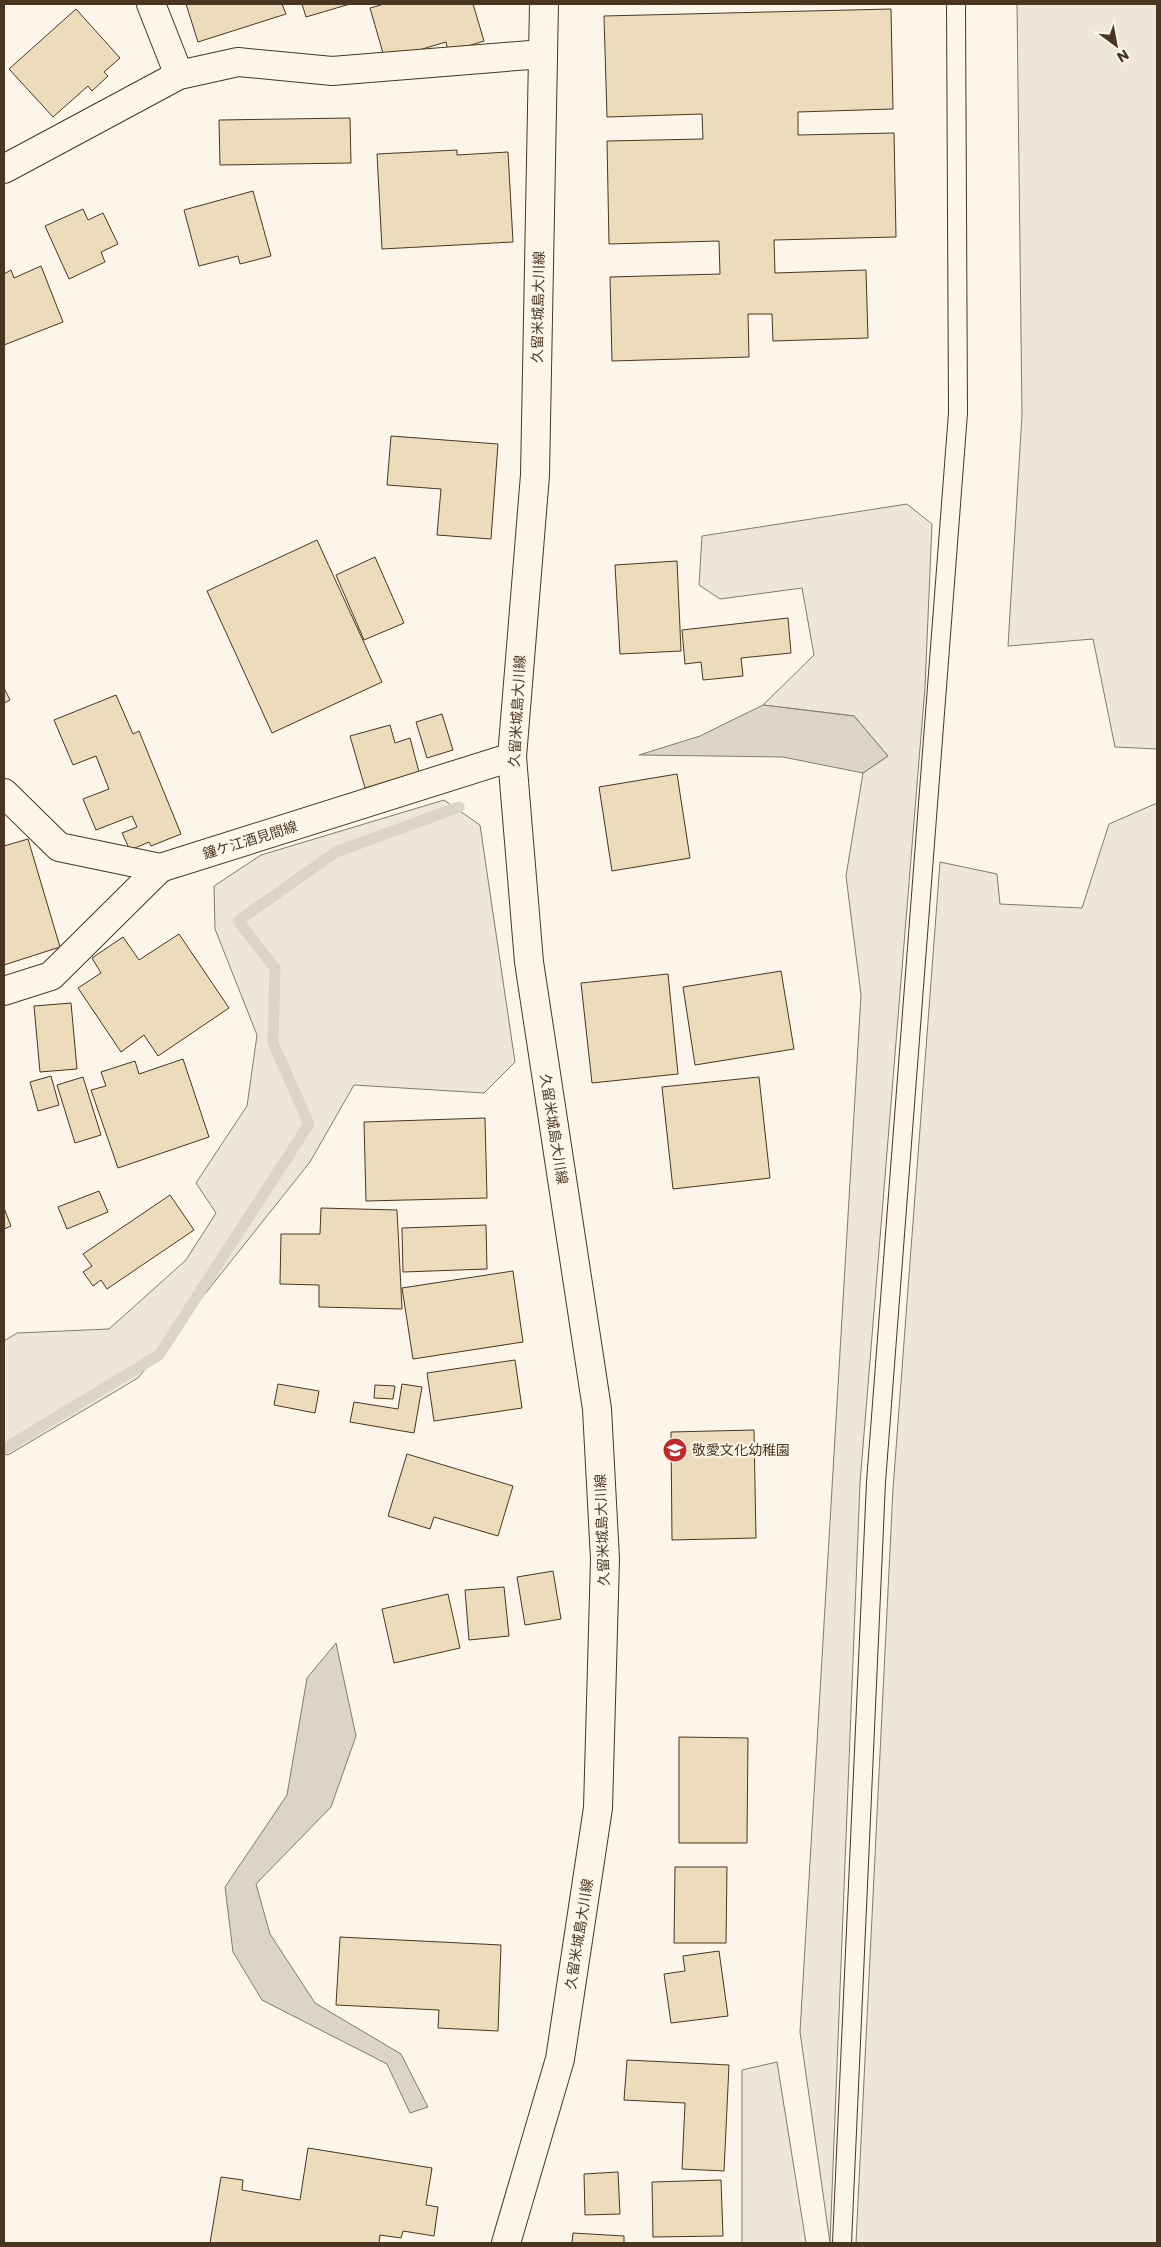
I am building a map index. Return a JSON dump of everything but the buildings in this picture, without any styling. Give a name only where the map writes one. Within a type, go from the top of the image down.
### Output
[{"type":"main road","points":[[151,4],[179,75]]},
{"type":"main road","name":"久留米城島大川線","points":[[506,2243],[560,2059],[598,1808],[605,1559],[597,1408],[529,962],[512,757],[535,475],[544,4]]},
{"type":"main road","points":[[4,170],[179,75],[238,62],[332,71],[543,54]]},
{"type":"main road","name":"鐘ケ江酒見間線","points":[[4,793],[59,847],[160,868],[512,757]]},
{"type":"main road","points":[[4,991],[51,976],[160,868]]},
{"type":"lane","points":[[842,2243],[876,1482],[958,413],[956,4]]},
{"type":"shaded area","points":[[1017,4],[1157,4],[1157,749],[1115,747],[1093,639],[1008,646],[1022,415]]},
{"type":"shaded area","points":[[907,504],[932,524],[925,687],[860,1483],[830,2243],[800,2032],[861,995],[846,876],[863,773],[888,756],[854,716],[763,705],[814,655],[802,588],[720,599],[699,585],[702,536]]},
{"type":"shaded area","points":[[763,705],[854,716],[888,756],[863,773],[783,757],[639,755],[700,736]]},
{"type":"shaded area","points":[[444,800],[480,825],[515,1062],[484,1093],[354,1085],[310,1162],[138,1378],[8,1455],[4,1454],[4,1341],[17,1333],[109,1329],[186,1260],[216,1213],[196,1183],[247,1106],[257,1035],[215,929],[214,886],[261,855]]},
{"type":"shaded area","points":[[1157,803],[1157,2243],[856,2243],[893,1489],[940,862],[997,874],[1000,904],[1082,908],[1109,824]]},
{"type":"shaded area","points":[[336,1643],[356,1736],[331,1807],[256,1884],[270,1934],[315,2003],[401,2054],[428,2107],[410,2113],[387,2064],[262,2000],[233,1952],[225,1887],[287,1795],[307,1678]]},
{"type":"shaded area","points":[[777,2062],[806,2243],[742,2243],[742,2070]]},
{"type":"waterway","points":[[4,1449],[159,1355],[309,1124],[273,1043],[275,968],[238,921],[336,852],[459,807]]},
{"type":"place","name":"敬愛文化幼稚園","points":[[675,1450]]}]
